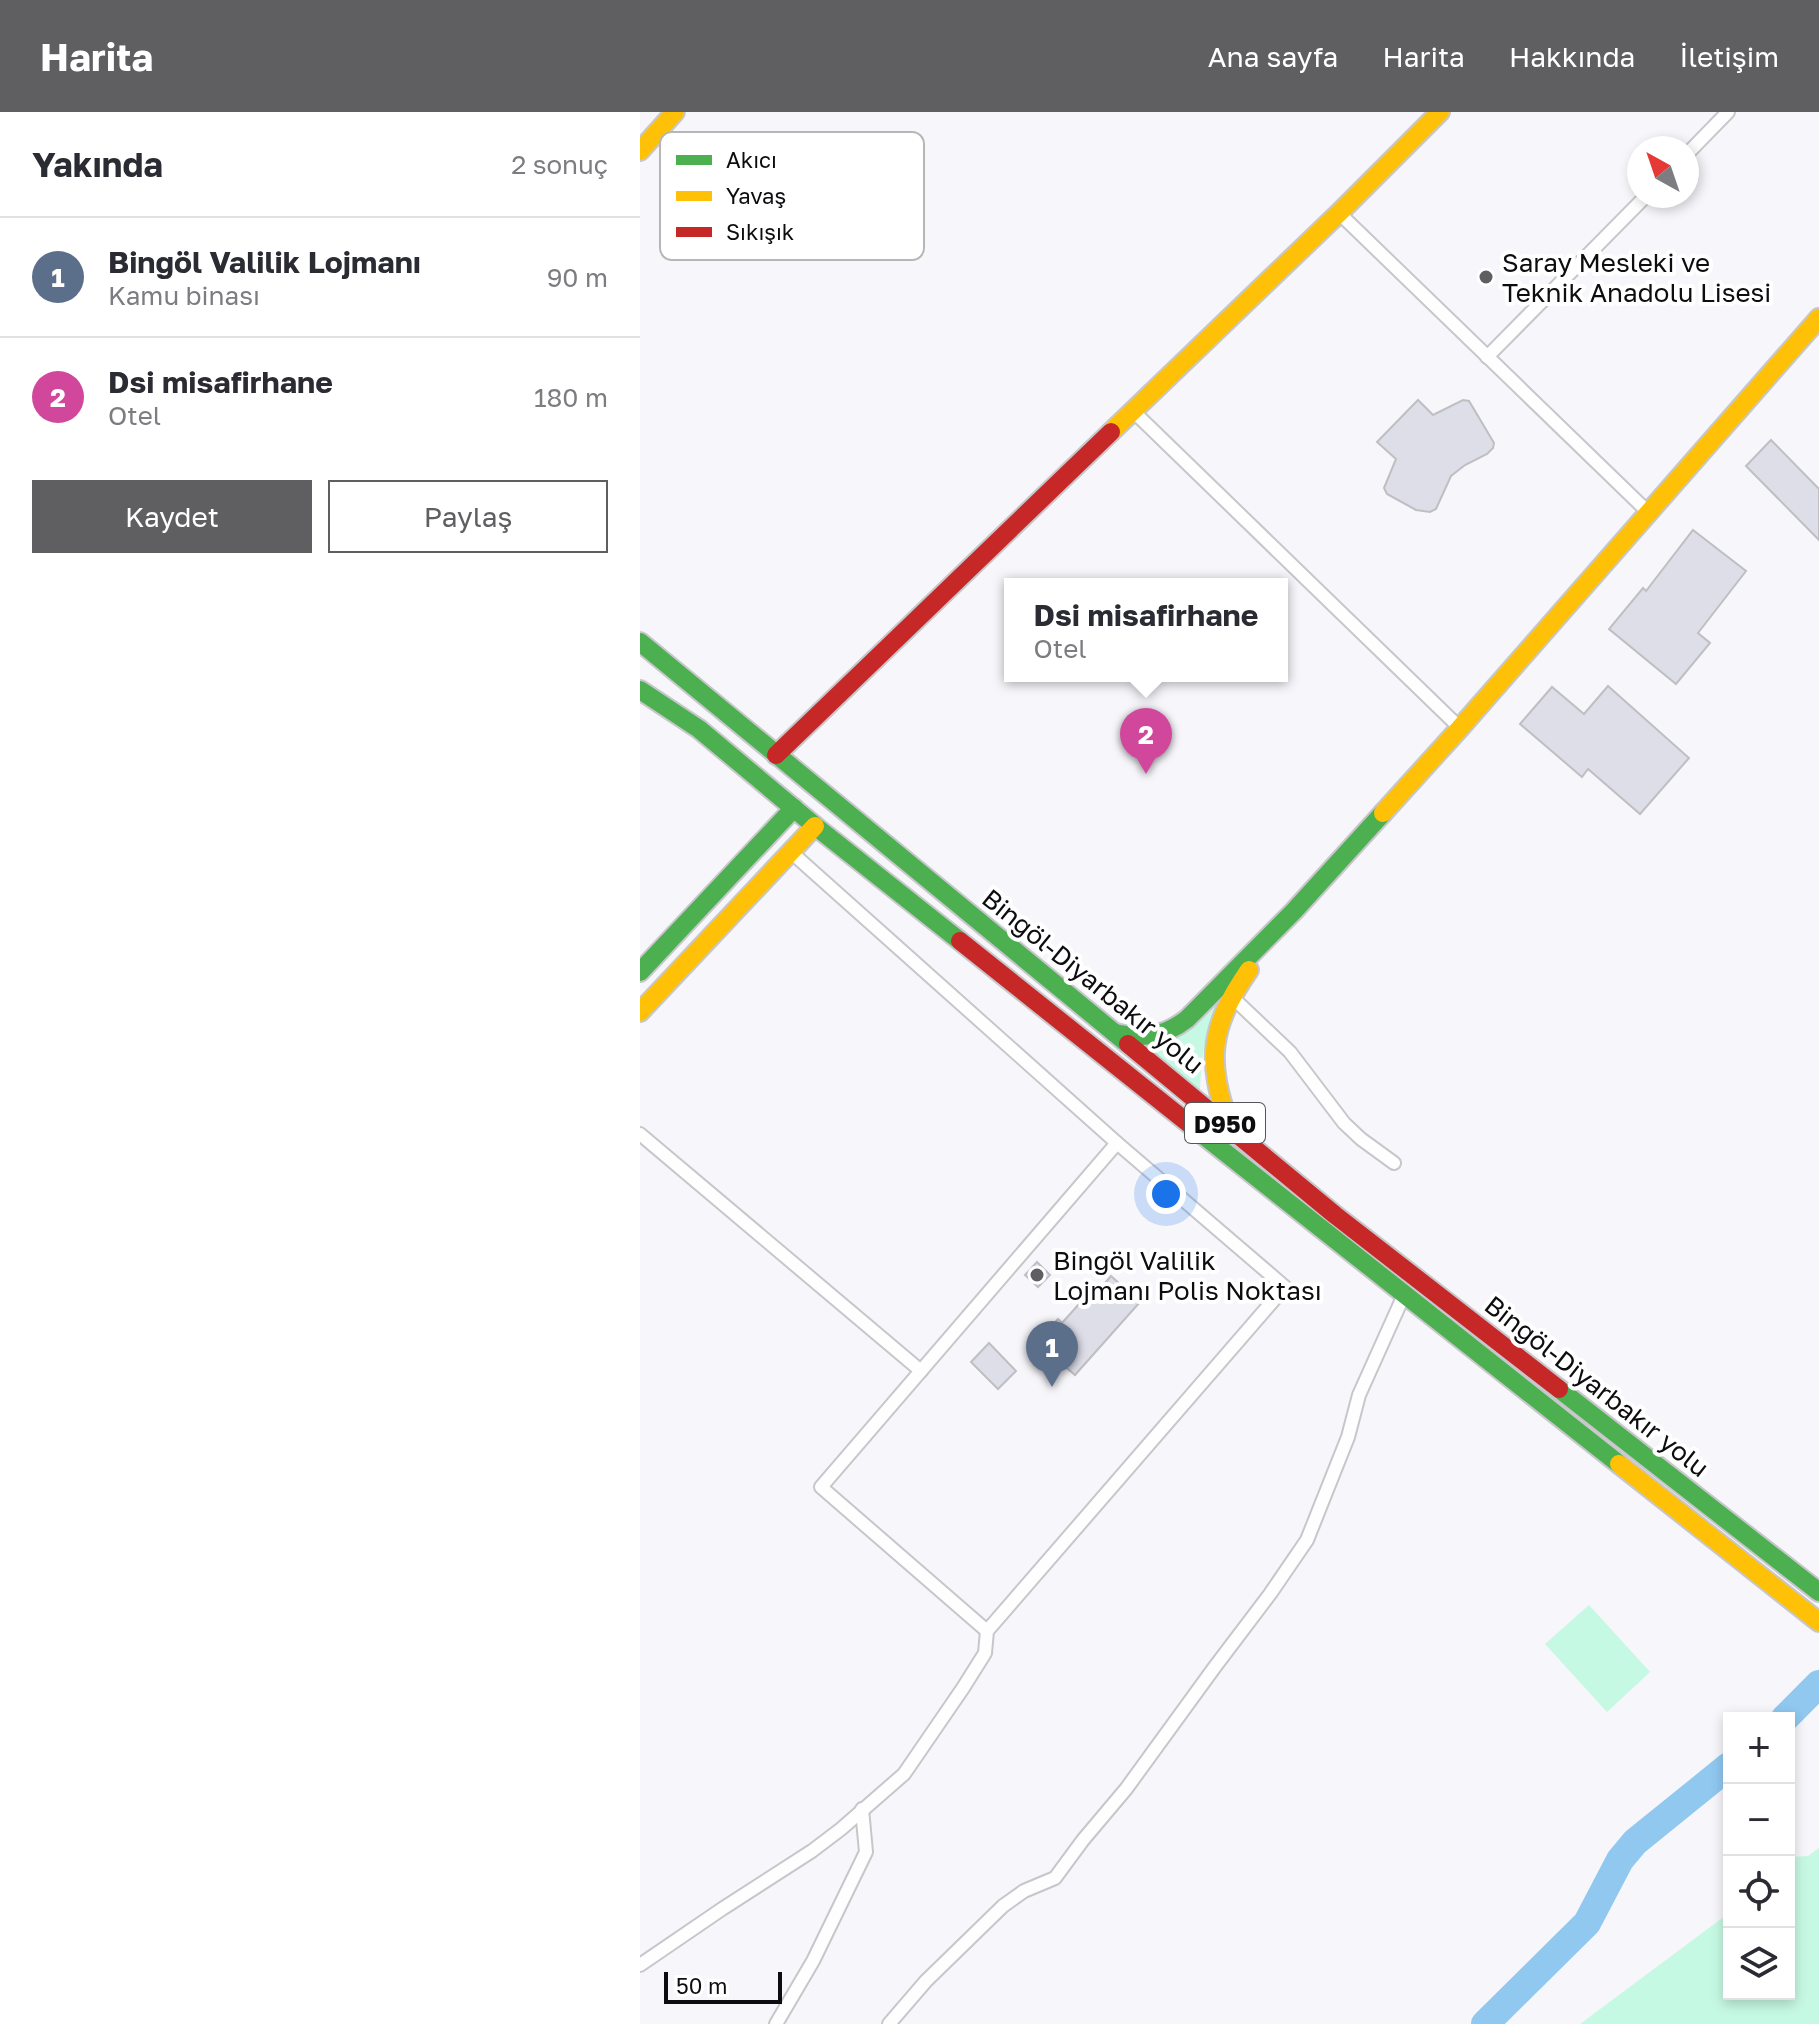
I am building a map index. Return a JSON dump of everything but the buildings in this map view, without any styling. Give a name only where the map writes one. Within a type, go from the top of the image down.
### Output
[{"type":"main road","points":[[640,151],[675,112]]},
{"type":"main road","points":[[776,755],[1440,112]]},
{"type":"main road","points":[[1115,1033],[1147,1038],[1182,1025],[1294,911],[1460,728],[1819,318]]},
{"type":"main road","name":"Bingöl-Diyarbakır yolu","points":[[640,642],[1335,1215],[1819,1592]]},
{"type":"main road","name":"Bingöl-Diyarbakır yolu","points":[[640,690],[699,729],[815,826],[1816,1620]]},
{"type":"main road","points":[[640,972],[794,808]]},
{"type":"main road","points":[[640,1012],[815,826]]},
{"type":"main road","points":[[1230,1127],[1215,1083],[1213,1045],[1218,1023],[1242,978],[1294,911]]},
{"type":"street","points":[[1699,142],[1728,112]]},
{"type":"street","points":[[1487,357],[1634,208]]},
{"type":"street","points":[[1339,213],[1648,512]]},
{"type":"street","points":[[1133,411],[1460,728]]},
{"type":"street","points":[[640,1965],[812,1851],[904,1774],[985,1653],[987,1631],[1285,1287],[1117,1143],[791,852]]},
{"type":"street","points":[[1231,996],[1290,1052],[1344,1123],[1394,1163]]},
{"type":"street","points":[[640,1134],[921,1371]]},
{"type":"street","points":[[987,1631],[821,1487],[1117,1143]]},
{"type":"street","points":[[889,2024],[926,1981],[1003,1906],[1024,1891],[1055,1878],[1126,1789],[1270,1594],[1307,1540],[1348,1437],[1359,1395],[1404,1295]]},
{"type":"street","points":[[776,2024],[813,1961],[866,1852],[862,1809]]},
{"type":"green space","points":[[1228,987],[1206,1037],[1200,1090],[1146,1046],[1174,1037],[1193,1026]]},
{"type":"green space","points":[[1589,1605],[1650,1672],[1607,1712],[1545,1644]]},
{"type":"green space","points":[[1819,1848],[1819,2024],[1580,2024],[1723,1917],[1723,2000],[1795,2000],[1795,1857],[1808,1856]]},
{"type":"waterway","points":[[1791,1712],[1819,1684]]},
{"type":"waterway","points":[[1485,2024],[1587,1923],[1620,1860],[1635,1842],[1723,1771]]},
{"type":"traffic: fast","points":[[640,642],[1128,1044]]},
{"type":"traffic: fast","points":[[640,690],[699,729],[960,941]]},
{"type":"traffic: fast","points":[[640,972],[794,808]]},
{"type":"traffic: fast","points":[[1115,1033],[1153,1035],[1170,1030],[1187,1019],[1294,911],[1383,813]]},
{"type":"traffic: fast","points":[[1198,1131],[1619,1464]]},
{"type":"traffic: fast","points":[[1559,1389],[1819,1592]]},
{"type":"traffic: slow","points":[[640,151],[675,112]]},
{"type":"traffic: slow","points":[[1111,432],[1440,112]]},
{"type":"traffic: slow","points":[[1383,813],[1819,318]]},
{"type":"traffic: slow","points":[[640,1012],[815,826]]},
{"type":"traffic: slow","points":[[1230,1127],[1217,1083],[1216,1046],[1226,1010],[1249,970]]},
{"type":"traffic: slow","points":[[1619,1464],[1819,1622]]},
{"type":"traffic: jam","points":[[776,755],[1111,432]]},
{"type":"traffic: jam","points":[[960,941],[1198,1131]]},
{"type":"traffic: jam","points":[[1128,1044],[1335,1215],[1559,1389]]},
{"type":"place","name":"Saray Mesleki ve Teknik Anadolu Lisesi","points":[[1486,277]]},
{"type":"place","name":"Dsi misafirhane","points":[[1146,774]]},
{"type":"place","name":"Bingöl Valilik Lojmanı Polis Noktası","points":[[1037,1275]]},
{"type":"place","name":"Bingöl Valilik Lojmanı","points":[[1052,1387]]}]
